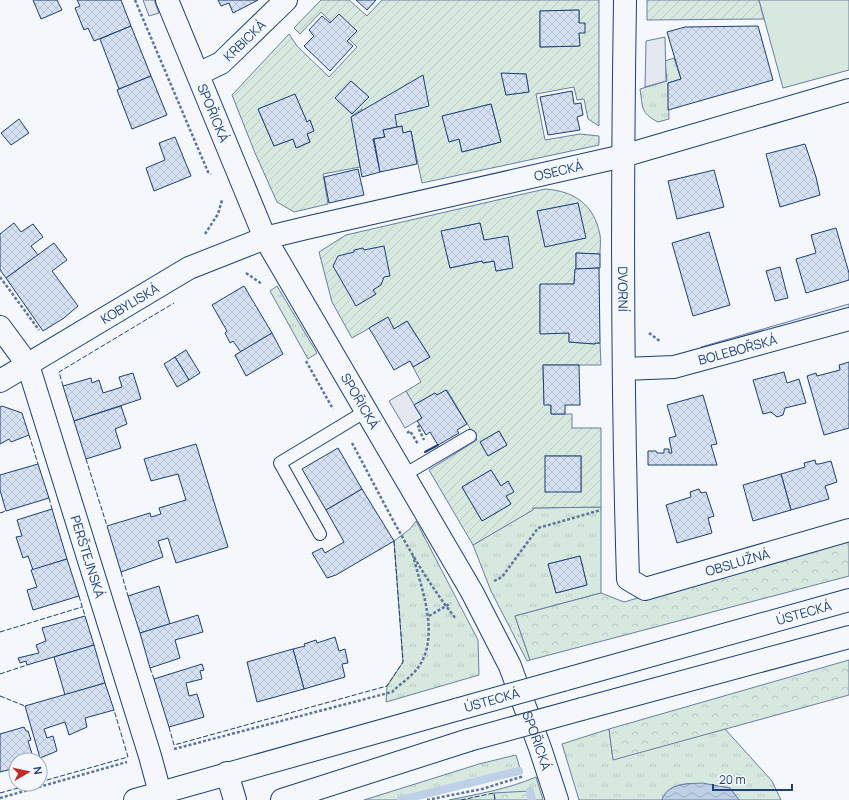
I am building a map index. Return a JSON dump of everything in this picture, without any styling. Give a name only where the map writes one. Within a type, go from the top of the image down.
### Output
[{"type":"street","name":"SPOŘICKÁ","points":[[167,0],[265,238],[472,592],[510,666],[557,800]]},
{"type":"street","name":"KRBICKÁ","points":[[198,74],[221,63],[286,0]]},
{"type":"street","name":"DVORNÍ","points":[[625,0],[623,156],[624,369],[628,579]]},
{"type":"street","name":"OSECKÁ","points":[[265,238],[623,156],[849,90]]},
{"type":"street","name":"KOBYLISKÁ","points":[[0,382],[190,268],[265,238]]},
{"type":"street","name":"BOLEBOŘSKÁ","points":[[624,369],[674,367],[849,319]]},
{"type":"street","name":"PERŠTEJNSKÁ","points":[[0,327],[28,365],[150,756],[160,793]]},
{"type":"street","name":"OBSLUŽNÁ","points":[[628,579],[645,589],[849,530]]},
{"type":"street","name":"ÚSTECKÁ","points":[[135,800],[849,600]]},
{"type":"street","points":[[282,800],[469,740],[849,637]]},
{"type":"street","points":[[228,773],[235,800]]},
{"type":"lane","points":[[320,534],[280,463],[366,411]]},
{"type":"lane","points":[[404,475],[470,436]]},
{"type":"path","points":[[134,0],[208,172],[214,175]]},
{"type":"path","points":[[200,237],[206,233],[218,214],[222,199]]},
{"type":"path","points":[[243,271],[263,284]]},
{"type":"path","points":[[0,277],[42,335]]},
{"type":"path","points":[[646,331],[664,344]]},
{"type":"path","points":[[304,358],[412,553],[446,606],[459,622]]},
{"type":"path","points":[[420,425],[418,427],[427,445]]},
{"type":"path","points":[[403,436],[410,431],[420,449]]},
{"type":"path","points":[[502,577],[538,528],[626,502]]},
{"type":"path","points":[[0,798],[150,756],[392,692],[417,669],[428,649],[429,616],[412,553]]},
{"type":"path","points":[[429,616],[452,602]]},
{"type":"path","points":[[427,800],[482,789],[525,775]]},
{"type":"green space","points":[[321,0],[349,0],[367,16],[382,0],[599,0],[599,126],[588,119],[584,99],[577,100],[574,87],[536,94],[545,140],[580,134],[599,136],[599,145],[422,183],[411,131],[403,133],[402,126],[384,130],[385,137],[373,139],[368,134],[362,109],[352,116],[360,167],[323,174],[328,204],[294,212],[277,202],[255,153],[232,95],[289,34],[297,46],[329,77],[357,47],[321,12],[300,34],[294,28]],"holes":[[[579,10],[579,46],[540,47],[540,11]],[[502,74],[526,74],[529,92],[506,95]],[[351,81],[369,97],[352,114],[335,98]],[[295,95],[307,122],[310,120],[314,131],[307,134],[310,142],[297,148],[293,139],[274,146],[258,109]],[[491,104],[501,142],[462,152],[459,139],[449,142],[443,116]]]},
{"type":"green space","points":[[647,0],[759,0],[764,19],[647,20]]},
{"type":"green space","points":[[759,0],[849,0],[849,70],[783,88]]},
{"type":"green space","points":[[674,58],[681,79],[668,83],[669,119],[658,122],[648,116],[643,109],[640,89],[667,81],[665,61]]},
{"type":"green space","points":[[545,189],[555,190],[574,196],[588,207],[597,224],[600,235],[600,254],[576,253],[574,284],[540,285],[540,333],[569,333],[569,342],[600,343],[601,365],[543,365],[544,404],[551,405],[551,414],[572,414],[572,428],[601,428],[601,507],[533,508],[533,510],[473,545],[429,470],[477,440],[447,390],[437,395],[435,393],[414,405],[406,391],[421,382],[413,367],[430,357],[407,321],[394,329],[387,318],[352,338],[332,302],[319,252],[346,235]],"holes":[[[578,203],[585,238],[545,246],[538,211]],[[480,223],[484,240],[512,268],[496,271],[494,261],[483,263],[482,261],[450,268],[442,231]],[[499,431],[507,445],[488,456],[480,442]],[[545,456],[581,456],[581,492]],[[491,470],[501,486],[508,481],[506,496],[511,504],[482,521],[462,487]]]},
{"type":"green space","points":[[277,286],[317,353],[308,359],[270,291]]},
{"type":"green space","points":[[601,507],[601,593],[515,616],[530,660],[527,661],[491,591],[473,545],[532,510],[532,508]],"holes":[[[580,556],[587,585],[556,593],[548,564]]]},
{"type":"green space","points":[[416,521],[478,640],[479,675],[386,702],[387,686],[403,662],[394,541],[410,529]]},
{"type":"green space","points":[[849,536],[849,576],[530,660],[515,616],[601,593],[624,602]]},
{"type":"green space","points":[[849,660],[849,695],[613,760],[609,729]]},
{"type":"green space","points":[[609,729],[613,759],[725,729],[772,781],[781,800],[739,800],[730,788],[702,784],[682,784],[673,787],[666,792],[662,800],[579,800],[562,744]]},
{"type":"green space","points":[[516,755],[521,772],[409,800],[364,800],[479,764]]},
{"type":"green space","points":[[536,777],[543,800],[449,800],[504,788]]},
{"type":"green space","points":[[530,791],[532,800],[495,800],[494,793]]},
{"type":"shaded area","points":[[143,0],[154,0],[159,13],[149,16]]},
{"type":"shaded area","points":[[665,37],[666,81],[645,87],[646,41]]},
{"type":"shaded area","points":[[849,304],[849,317],[704,359],[701,347]]},
{"type":"shaded area","points":[[406,391],[422,418],[405,428],[389,401]]},
{"type":"water","points":[[702,783],[730,788],[739,800],[662,800],[668,790],[673,787],[685,784]]},
{"type":"building","points":[[33,0],[57,0],[62,10],[41,19]]},
{"type":"building","points":[[77,0],[121,0],[131,26],[94,41],[88,28],[84,30],[75,8],[80,6]]},
{"type":"building","points":[[218,0],[258,0],[233,13],[229,3],[221,6]]},
{"type":"building","points":[[356,0],[376,0],[367,10]]},
{"type":"building","points":[[579,10],[579,23],[585,23],[585,33],[579,33],[580,46],[540,47],[540,11]]},
{"type":"building","points":[[339,14],[357,31],[347,41],[353,46],[330,71],[304,46],[314,36],[309,30],[322,16],[330,23]]},
{"type":"building","points":[[131,26],[151,76],[119,89],[100,39]]},
{"type":"building","points":[[758,26],[773,80],[668,110],[668,83],[681,79],[667,32],[685,27]]},
{"type":"building","points":[[501,73],[526,74],[529,92],[506,95]]},
{"type":"building","points":[[423,75],[429,106],[395,115],[397,127],[383,130],[385,137],[373,139],[380,172],[362,177],[351,117]]},
{"type":"building","points":[[151,76],[167,115],[132,129],[117,90]]},
{"type":"building","points":[[351,81],[369,97],[352,114],[335,98]]},
{"type":"building","points":[[572,91],[574,104],[581,103],[583,115],[577,117],[580,130],[548,135],[540,97]]},
{"type":"building","points":[[295,94],[307,122],[310,120],[314,131],[307,134],[310,142],[296,148],[293,139],[274,146],[258,109]]},
{"type":"building","points":[[491,104],[501,142],[462,152],[459,139],[449,142],[442,116]]},
{"type":"building","points":[[19,119],[29,133],[11,145],[1,133]]},
{"type":"building","points":[[402,126],[403,133],[411,131],[417,164],[380,172],[374,139],[385,137],[383,130]]},
{"type":"building","points":[[175,137],[191,176],[154,191],[146,168],[165,160],[159,143]]},
{"type":"building","points":[[805,144],[816,177],[820,195],[780,207],[766,154]]},
{"type":"building","points":[[358,169],[364,195],[329,203],[324,177]]},
{"type":"building","points":[[714,170],[724,207],[677,219],[668,181]]},
{"type":"building","points":[[578,203],[586,238],[545,247],[537,211]]},
{"type":"building","points":[[14,223],[21,232],[33,224],[43,237],[31,246],[38,255],[6,278],[0,270],[0,234]]},
{"type":"building","points":[[480,223],[484,240],[508,236],[513,268],[496,271],[494,261],[483,263],[482,261],[450,268],[441,231]]},
{"type":"building","points":[[836,228],[849,273],[849,280],[806,293],[796,259],[816,253],[811,235]]},
{"type":"building","points":[[709,232],[730,305],[693,316],[672,243]]},
{"type":"building","points":[[54,243],[67,260],[52,271],[78,306],[64,318],[43,331],[6,278]]},
{"type":"building","points":[[384,246],[390,276],[384,277],[381,285],[373,290],[376,294],[356,306],[333,266],[338,256],[363,248],[364,250]]},
{"type":"building","points":[[576,253],[600,254],[600,268],[576,269]]},
{"type":"building","points":[[780,267],[788,298],[775,301],[766,271]]},
{"type":"building","points":[[599,268],[600,343],[569,342],[569,333],[540,334],[540,284],[574,284],[575,269]]},
{"type":"building","points":[[244,286],[272,333],[241,352],[233,341],[230,343],[225,333],[227,331],[212,305]]},
{"type":"building","points":[[388,317],[394,329],[407,321],[430,357],[413,367],[410,361],[394,370],[369,328]]},
{"type":"building","points":[[272,333],[283,354],[246,376],[235,355]]},
{"type":"building","points":[[186,350],[200,373],[189,380],[175,357]]},
{"type":"building","points":[[175,357],[189,380],[177,387],[164,364]]},
{"type":"building","points":[[849,362],[849,428],[824,435],[807,376],[816,373],[817,376],[840,370],[839,365]]},
{"type":"building","points":[[543,365],[579,365],[580,405],[565,405],[565,414],[551,414],[551,405],[544,405]]},
{"type":"building","points":[[784,372],[787,383],[799,379],[806,403],[785,408],[783,415],[777,417],[771,412],[763,414],[753,380]]},
{"type":"building","points":[[133,373],[141,399],[74,421],[63,386],[91,378],[92,383],[99,380],[103,393],[122,387],[119,377]]},
{"type":"building","points":[[446,390],[467,424],[457,430],[459,433],[438,445],[430,432],[426,435],[417,421],[422,418],[414,405],[435,393],[437,395]]},
{"type":"building","points":[[703,395],[717,444],[711,445],[717,465],[648,465],[648,451],[664,453],[664,449],[669,449],[669,453],[672,453],[669,438],[676,436],[667,405]]},
{"type":"building","points":[[2,406],[22,413],[29,435],[11,442],[9,439],[0,444],[0,407]]},
{"type":"building","points":[[121,406],[127,424],[115,429],[121,448],[86,459],[74,421]]},
{"type":"building","points":[[499,431],[507,445],[488,456],[480,442]]},
{"type":"building","points":[[196,444],[228,547],[176,563],[168,538],[158,541],[163,557],[121,572],[107,526],[150,513],[151,517],[161,514],[159,508],[186,500],[178,474],[151,481],[144,459]]},
{"type":"building","points":[[338,448],[362,489],[326,510],[302,469]]},
{"type":"building","points":[[545,456],[581,456],[581,492],[545,492]]},
{"type":"building","points":[[815,460],[816,464],[831,461],[837,482],[825,486],[829,499],[791,510],[781,474],[805,467],[804,463]]},
{"type":"building","points":[[38,464],[49,498],[6,511],[0,490],[0,475]]},
{"type":"building","points":[[491,470],[501,486],[508,481],[514,492],[506,496],[511,504],[482,521],[462,487]]},
{"type":"building","points":[[781,474],[791,510],[753,521],[743,485]]},
{"type":"building","points":[[362,489],[394,541],[336,575],[327,578],[312,553],[322,548],[325,553],[344,542],[326,510]]},
{"type":"building","points":[[699,489],[701,493],[706,492],[714,516],[708,518],[712,533],[677,543],[666,505],[691,497],[690,492]]},
{"type":"building","points":[[52,509],[67,559],[33,570],[28,556],[23,558],[16,537],[22,536],[17,520]]},
{"type":"building","points":[[580,556],[587,585],[556,593],[548,564]]},
{"type":"building","points":[[67,559],[79,596],[33,610],[27,590],[37,587],[31,570]]},
{"type":"building","points":[[159,586],[170,624],[140,633],[128,596]]},
{"type":"building","points":[[198,615],[203,632],[175,640],[180,658],[150,668],[140,633]]},
{"type":"building","points":[[85,616],[94,645],[27,665],[26,661],[20,663],[18,658],[39,653],[36,645],[46,641],[42,628]]},
{"type":"building","points":[[335,637],[339,651],[345,649],[348,663],[342,664],[345,677],[304,689],[293,649],[305,646],[304,644],[316,640],[317,643]]},
{"type":"building","points":[[94,645],[105,683],[65,695],[54,657]]},
{"type":"building","points":[[293,649],[304,689],[257,702],[247,662]]},
{"type":"building","points":[[202,664],[204,670],[200,671],[202,679],[186,683],[189,696],[197,694],[204,717],[169,727],[154,679]]},
{"type":"building","points":[[105,683],[114,710],[85,718],[87,727],[69,735],[65,722],[44,729],[47,738],[53,736],[57,751],[48,755],[48,752],[38,752],[25,706]]},
{"type":"building","points":[[24,727],[26,731],[28,731],[31,740],[28,741],[31,752],[8,752],[8,770],[0,772],[0,734]]},
{"type":"waterway","points":[[401,800],[519,771]]},
{"type":"waterway","points":[[530,791],[532,800]]},
{"type":"fence","points":[[63,386],[59,372],[174,303]]},
{"type":"fence","points":[[29,435],[38,464]]},
{"type":"fence","points":[[86,459],[107,526]]},
{"type":"fence","points":[[49,498],[52,509]]},
{"type":"fence","points":[[0,513],[6,511]]},
{"type":"fence","points":[[169,727],[174,745],[387,686],[403,662],[394,541]]},
{"type":"fence","points":[[121,572],[128,596]]},
{"type":"fence","points":[[79,596],[85,616]]},
{"type":"fence","points":[[0,632],[82,607]]},
{"type":"fence","points":[[0,674],[27,665]]},
{"type":"fence","points":[[150,668],[154,679]]},
{"type":"fence","points":[[0,696],[25,706]]},
{"type":"fence","points":[[48,780],[128,757],[114,710]]},
{"type":"fence","points":[[0,793],[8,791]]},
{"type":"fence","points":[[461,800],[494,793],[495,800]]},
{"type":"wall","points":[[425,452],[438,445]]}]
